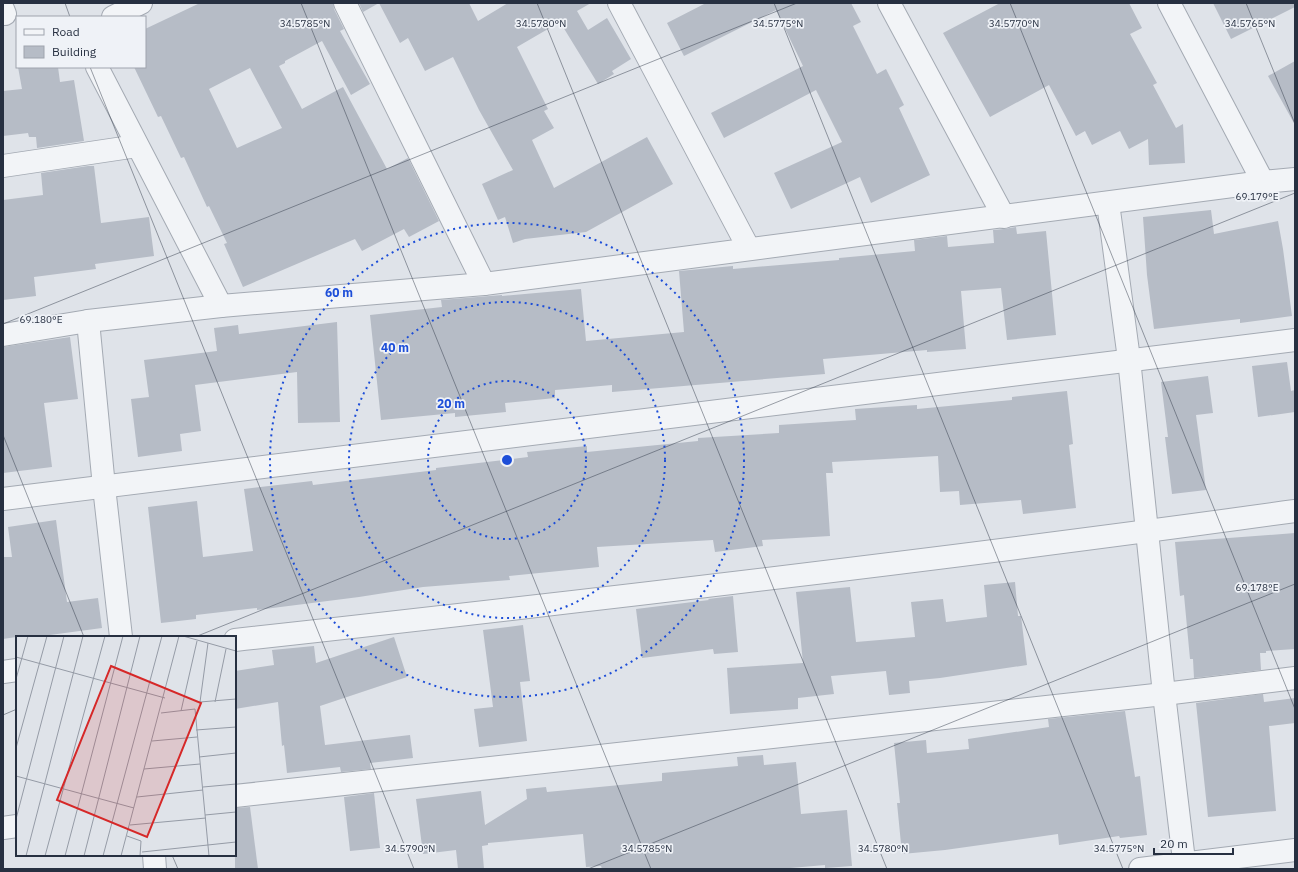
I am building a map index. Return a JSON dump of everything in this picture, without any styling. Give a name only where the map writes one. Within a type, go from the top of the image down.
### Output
[{"type":"street","points":[[115,16],[141,3]]},
{"type":"street","points":[[345,3],[484,284]]},
{"type":"street","points":[[619,3],[749,250]]},
{"type":"street","points":[[889,3],[1004,217]]},
{"type":"street","points":[[1169,3],[1263,182]]},
{"type":"street","points":[[3,9],[5,14],[3,14]]},
{"type":"street","points":[[98,68],[221,306]]},
{"type":"street","points":[[3,166],[137,146]]},
{"type":"street","points":[[3,335],[88,321],[221,306],[484,284],[1295,179]]},
{"type":"street","points":[[1108,203],[1129,359],[1164,694],[1185,866]]},
{"type":"street","points":[[88,321],[104,487],[121,636]]},
{"type":"street","points":[[3,499],[1129,359],[1295,340]]},
{"type":"street","points":[[236,640],[577,602],[1148,532],[1295,511]]},
{"type":"street","points":[[3,672],[16,670]]},
{"type":"street","points":[[236,796],[1164,694],[1295,678]]},
{"type":"street","points":[[3,828],[16,826]]},
{"type":"street","points":[[1140,869],[1185,866],[1295,850]]},
{"type":"street","points":[[154,856],[155,869]]},
{"type":"building","points":[[200,3],[333,3],[334,9],[344,29],[340,31],[370,84],[351,95],[322,41],[285,61],[285,63],[279,66],[302,109],[343,87],[387,169],[408,158],[439,221],[409,237],[404,229],[362,251],[355,239],[243,287],[224,244],[227,243],[209,206],[207,207],[184,157],[181,158],[161,116],[158,117],[134,68],[146,68],[146,29]],"holes":[[[250,68],[282,128],[237,148],[209,89]]]},
{"type":"building","points":[[359,3],[379,3],[363,12]]},
{"type":"building","points":[[379,3],[469,3],[478,21],[508,3],[591,3],[577,11],[588,30],[607,18],[631,59],[612,71],[614,74],[598,84],[560,22],[517,47],[548,109],[544,111],[554,128],[532,140],[554,188],[647,137],[673,184],[586,232],[525,239],[513,243],[505,217],[498,220],[482,184],[513,170],[479,110],[453,57],[425,71],[408,38],[400,43]]},
{"type":"building","points":[[706,3],[851,3],[861,22],[853,26],[877,74],[886,69],[904,105],[899,108],[930,175],[871,203],[860,177],[791,209],[774,173],[842,142],[816,90],[724,138],[711,113],[803,66],[776,10],[684,56],[667,23]]},
{"type":"building","points":[[1000,3],[1129,3],[1142,28],[1130,34],[1157,83],[1153,85],[1176,128],[1183,124],[1185,163],[1149,165],[1148,139],[1129,149],[1120,131],[1092,145],[1085,131],[1076,136],[1049,85],[990,117],[943,33]]},
{"type":"building","points":[[1213,3],[1295,3],[1295,7],[1231,39]]},
{"type":"building","points":[[1295,61],[1295,125],[1268,76]]},
{"type":"building","points":[[18,68],[58,68],[60,82],[74,80],[84,141],[37,148],[36,137],[29,137],[28,133],[3,136],[3,91],[22,89]]},
{"type":"building","points":[[94,166],[101,223],[149,217],[154,256],[95,264],[96,269],[34,277],[36,296],[3,300],[3,200],[43,195],[41,173]]},
{"type":"building","points":[[1211,210],[1214,234],[1278,221],[1292,316],[1240,323],[1240,319],[1154,329],[1147,275],[1143,217]]},
{"type":"building","points":[[1016,227],[1017,234],[1046,231],[1056,335],[1007,340],[1001,288],[961,291],[966,349],[927,352],[927,350],[823,359],[825,374],[612,392],[612,385],[555,390],[555,398],[505,403],[506,412],[455,417],[455,413],[381,420],[370,315],[442,307],[441,300],[581,289],[586,341],[684,332],[679,271],[733,266],[733,269],[839,260],[839,258],[915,251],[914,240],[947,236],[948,247],[994,243],[993,230]]},
{"type":"building","points":[[337,322],[340,422],[298,423],[297,372],[195,385],[201,431],[180,434],[182,451],[138,457],[131,399],[149,397],[144,360],[217,351],[214,328],[238,325],[239,334]]},
{"type":"building","points":[[70,337],[78,399],[44,403],[52,467],[3,473],[3,347]]},
{"type":"building","points":[[1287,362],[1291,391],[1295,390],[1295,412],[1258,417],[1252,366]]},
{"type":"building","points":[[1208,376],[1213,413],[1196,415],[1206,490],[1172,494],[1165,437],[1168,437],[1161,382]]},
{"type":"building","points":[[1067,391],[1073,444],[1069,445],[1076,508],[1023,514],[1021,500],[960,505],[959,491],[940,492],[938,456],[832,462],[833,473],[826,473],[830,536],[762,540],[763,546],[715,552],[713,540],[597,547],[599,567],[509,576],[510,580],[423,587],[257,610],[257,608],[196,615],[196,619],[161,623],[148,507],[197,501],[203,557],[253,551],[244,489],[312,481],[313,485],[436,470],[436,468],[528,457],[527,452],[587,446],[587,452],[698,441],[698,438],[779,433],[779,425],[856,420],[855,409],[917,405],[917,409],[1012,400],[1012,397]]},
{"type":"building","points":[[56,520],[67,602],[98,598],[102,628],[42,636],[16,636],[3,639],[3,557],[12,557],[8,527]]},
{"type":"building","points":[[1295,533],[1295,649],[1266,651],[1266,653],[1260,653],[1261,670],[1194,678],[1193,659],[1190,659],[1184,595],[1180,596],[1175,542]]},
{"type":"building","points":[[1015,582],[1018,616],[1021,616],[1027,665],[909,681],[910,693],[889,695],[886,671],[831,676],[834,694],[798,698],[798,709],[730,714],[727,668],[803,663],[796,592],[850,587],[856,642],[915,637],[911,602],[943,599],[946,622],[987,617],[984,585]]},
{"type":"building","points":[[733,596],[738,652],[714,654],[713,649],[642,658],[636,609]]},
{"type":"building","points":[[523,625],[530,681],[520,682],[527,741],[479,747],[474,709],[493,707],[483,630]]},
{"type":"building","points":[[394,637],[407,677],[320,706],[325,745],[410,735],[413,758],[370,763],[371,769],[341,772],[340,767],[287,773],[284,745],[282,746],[278,702],[236,709],[236,671],[274,665],[272,650],[314,646],[316,663]]},
{"type":"building","points":[[1263,694],[1264,702],[1295,698],[1295,723],[1269,726],[1276,811],[1208,817],[1196,703]]},
{"type":"building","points":[[1125,711],[1135,777],[1140,776],[1147,835],[1120,838],[1119,836],[1059,845],[1058,834],[945,850],[902,854],[897,803],[900,803],[894,743],[926,740],[927,753],[969,749],[968,739],[1049,727],[1048,719]]},
{"type":"building","points":[[763,755],[764,765],[796,762],[801,814],[847,810],[852,866],[825,868],[825,865],[779,869],[602,869],[601,866],[586,867],[583,834],[488,843],[488,845],[482,846],[484,869],[458,869],[456,850],[423,854],[416,799],[481,791],[485,825],[527,799],[526,789],[546,787],[547,792],[662,781],[662,773],[738,766],[737,757]]},
{"type":"building","points":[[374,793],[380,848],[350,851],[344,797]]},
{"type":"building","points":[[250,807],[258,869],[235,869],[236,808]]}]
